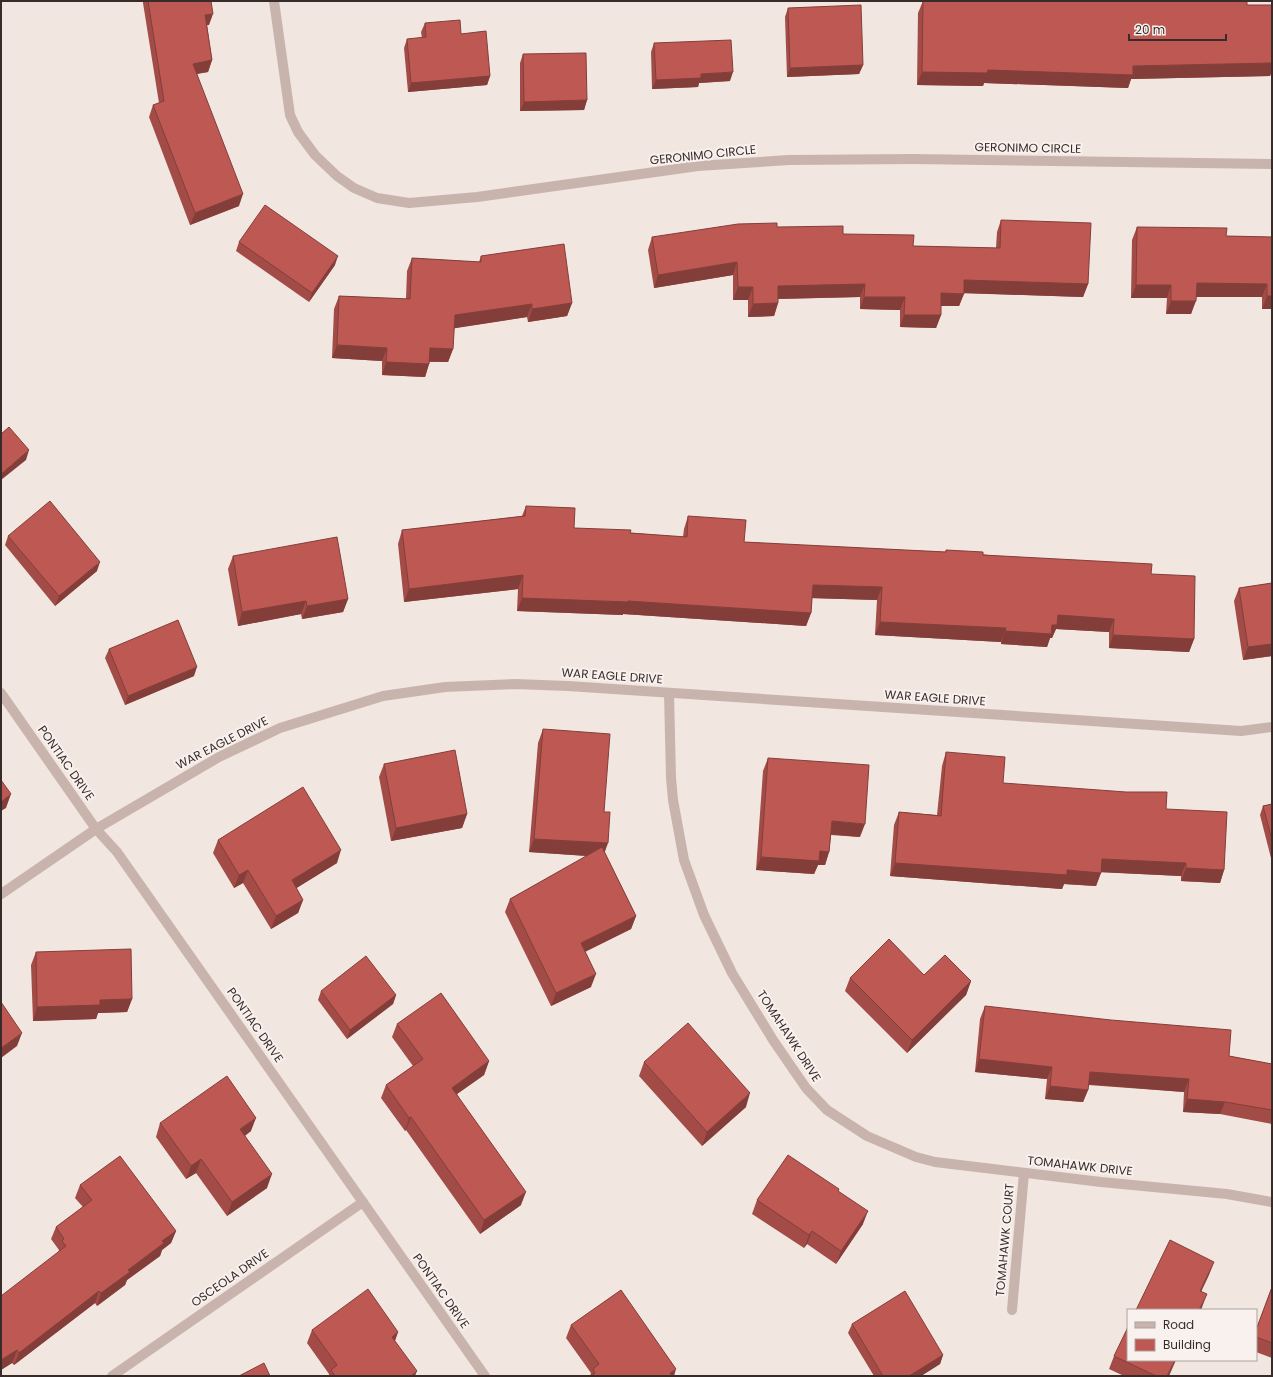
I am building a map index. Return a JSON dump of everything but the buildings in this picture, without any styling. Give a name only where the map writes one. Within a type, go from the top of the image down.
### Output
[{"type":"street","name":"GERONIMO CIRCLE","points":[[274,1],[290,115],[298,132],[315,156],[354,188],[377,198],[409,203],[485,196],[698,166],[789,160],[913,159],[1272,164]]},
{"type":"street","name":"WAR EAGLE DRIVE","points":[[1,894],[96,829],[219,756],[273,731],[383,696],[445,687],[515,684],[568,686],[1241,731],[1272,727]]},
{"type":"street","name":"PONTIAC DRIVE","points":[[1,693],[96,829],[117,852],[485,1376]]},
{"type":"street","name":"TOMAHAWK DRIVE","points":[[670,693],[671,785],[684,860],[704,915],[732,973],[773,1040],[806,1088],[827,1110],[867,1136],[916,1157],[935,1162],[1101,1182],[1228,1194],[1272,1202]]},
{"type":"street","name":"TOMAHAWK COURT","points":[[1012,1310],[1024,1173]]},
{"type":"street","name":"OSCEOLA DRIVE","points":[[112,1376],[363,1202]]}]
